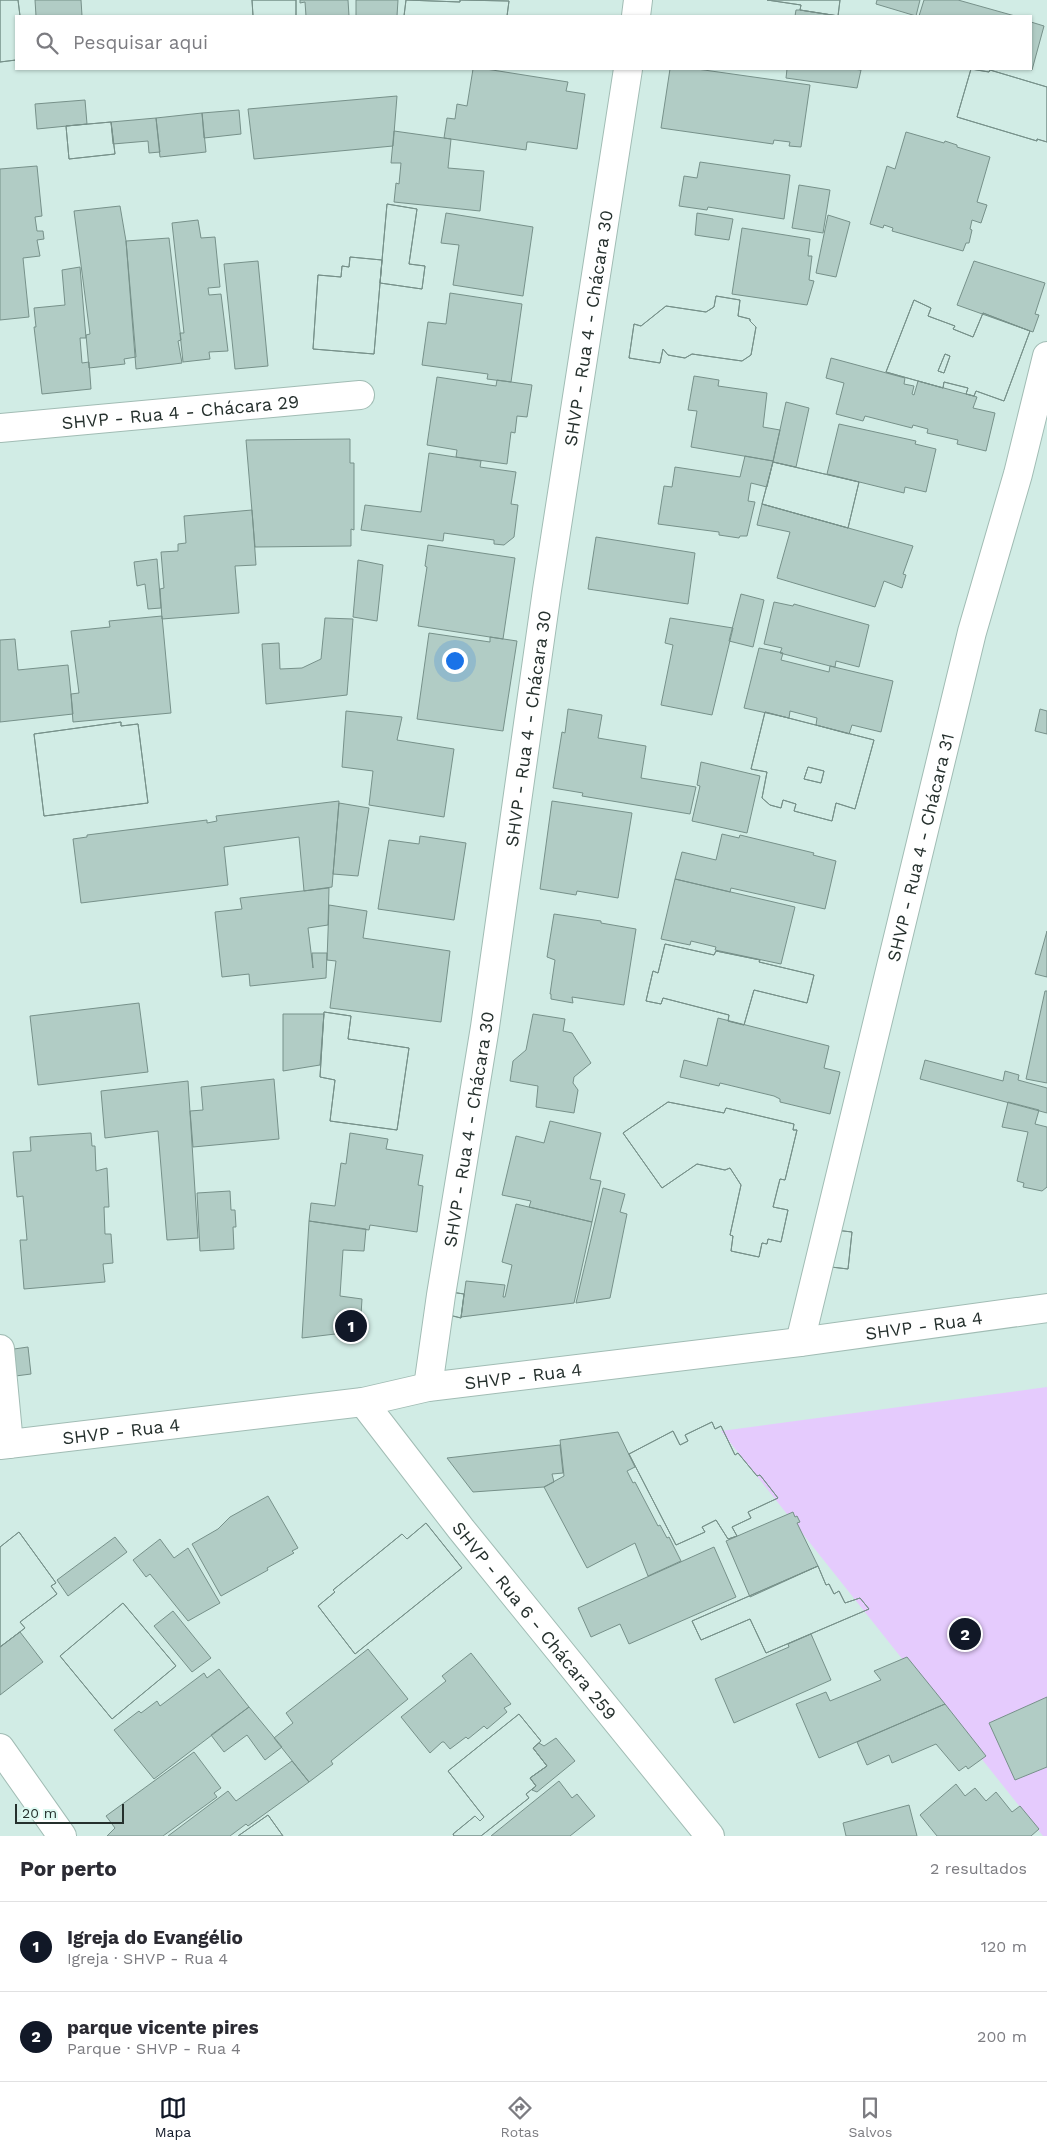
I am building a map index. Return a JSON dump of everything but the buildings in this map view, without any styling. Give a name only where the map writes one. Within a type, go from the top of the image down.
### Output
[{"type":"street","points":[[636,15],[638,0]]},
{"type":"street","name":"SHVP - Rua 4 - Chácara 30","points":[[428,1387],[441,1295],[485,1027],[547,590],[628,70]]},
{"type":"street","name":"SHVP - Rua 4 - Chácara 31","points":[[800,1342],[972,632],[1018,474],[1047,356]]},
{"type":"street","name":"SHVP - Rua 4 - Chácara 29","points":[[0,428],[360,395]]},
{"type":"street","name":"SHVP - Rua 4","points":[[4,1445],[363,1402],[428,1387],[800,1342],[1047,1308]]},
{"type":"street","points":[[0,1349],[4,1445]]},
{"type":"street","name":"SHVP - Rua 6 - Chácara 259","points":[[363,1402],[461,1529],[710,1836]]},
{"type":"street","points":[[0,1748],[62,1836]]},
{"type":"shaded area","points":[[1047,1387],[1047,1836],[1043,1836],[721,1431]]},
{"type":"place","name":"Igreja do Evangélio","points":[[351,1326]]},
{"type":"place","name":"parque vicente pires","points":[[965,1634]]}]
